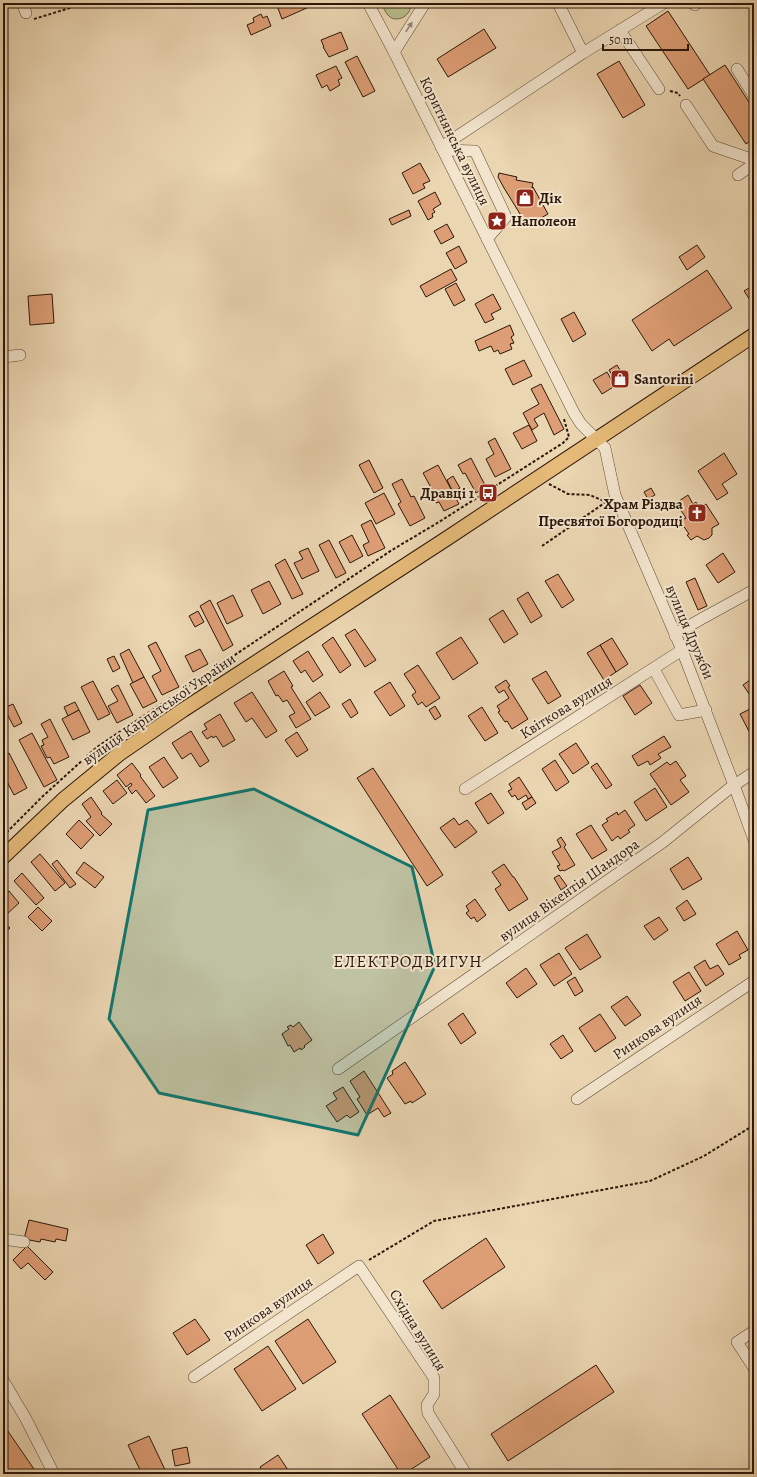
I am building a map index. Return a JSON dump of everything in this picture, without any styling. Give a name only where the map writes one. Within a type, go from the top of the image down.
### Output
[{"type":"main road","name":"вулиця Карпатської України","points":[[3,857],[63,800],[119,754],[183,710],[754,335]]},
{"type":"street","name":"Коритнянська вулиця","points":[[368,3],[394,52],[574,413],[581,424],[596,439]]},
{"type":"street","points":[[394,52],[425,3]]},
{"type":"street","points":[[558,3],[583,53]]},
{"type":"street","points":[[442,148],[583,53],[664,3]]},
{"type":"street","points":[[620,30],[659,89]]},
{"type":"street","points":[[737,69],[754,96]]},
{"type":"street","points":[[686,104],[713,146],[754,160]]},
{"type":"street","points":[[442,148],[475,151],[506,217],[487,240]]},
{"type":"street","points":[[738,175],[754,164]]},
{"type":"street","points":[[3,356],[20,355]]},
{"type":"street","name":"вулиця Дружби","points":[[596,439],[605,448],[611,499],[682,650],[754,840]]},
{"type":"street","points":[[675,636],[680,631],[754,590]]},
{"type":"street","name":"Квіткова вулиця","points":[[465,789],[682,650]]},
{"type":"street","points":[[654,669],[679,715],[706,710]]},
{"type":"street","name":"вулиця Вікентія Шандора","points":[[338,1069],[663,842],[734,785],[754,772]]},
{"type":"street","name":"Ринкова вулиця","points":[[576,1099],[754,981]]},
{"type":"street","points":[[3,1239],[24,1242]]},
{"type":"street","name":"Ринкова вулиця","points":[[194,1377],[359,1266]]},
{"type":"street","name":"Східна вулиця","points":[[359,1266],[434,1378],[434,1394],[428,1405],[428,1413],[466,1474]]},
{"type":"street","points":[[754,1331],[737,1342],[754,1368]]},
{"type":"street","points":[[3,1380],[26,1419],[54,1474]]},
{"type":"path","points":[[24,8],[34,19],[86,3]]},
{"type":"path","points":[[659,89],[678,93],[686,104]]},
{"type":"path","points":[[3,836],[42,797],[97,747],[392,550],[563,443],[569,437],[564,419],[574,413]]},
{"type":"path","points":[[540,476],[550,485],[568,494],[590,495],[611,499]]},
{"type":"path","points":[[542,546],[611,499]]},
{"type":"path","points":[[359,1266],[434,1221],[650,1181],[704,1156],[754,1125]]},
{"type":"highlighted area","points":[[254,789],[412,867],[435,966],[358,1135],[159,1093],[109,1019],[148,810]]},
{"type":"green space","points":[[382,3],[410,3],[410,9],[404,17],[395,19],[390,17]]},
{"type":"building","points":[[276,3],[318,3],[282,19]]},
{"type":"building","points":[[668,11],[710,75],[688,89],[646,26]]},
{"type":"building","points":[[261,14],[263,18],[267,16],[271,26],[251,35],[247,25],[254,22],[253,18]]},
{"type":"building","points":[[484,29],[496,48],[448,77],[437,59]]},
{"type":"building","points":[[341,32],[348,49],[329,57],[321,40]]},
{"type":"building","points":[[357,56],[375,91],[363,97],[345,62]]},
{"type":"building","points":[[619,61],[645,105],[623,118],[597,74]]},
{"type":"building","points":[[725,65],[754,110],[754,138],[746,144],[703,79]]},
{"type":"building","points":[[336,66],[342,78],[338,80],[340,85],[330,91],[327,85],[322,88],[316,75]]},
{"type":"building","points":[[420,163],[430,181],[423,184],[425,188],[413,194],[402,173]]},
{"type":"building","name":"Дік","points":[[499,173],[517,177],[516,180],[533,183],[532,188],[533,187],[548,214],[532,223],[530,219],[525,222],[498,177]]},
{"type":"building","points":[[435,192],[441,204],[433,209],[435,212],[432,214],[433,217],[428,220],[418,201]]},
{"type":"building","points":[[409,210],[411,216],[392,225],[389,219]]},
{"type":"building","points":[[447,224],[454,237],[441,244],[434,231]]},
{"type":"building","points":[[697,245],[705,257],[687,270],[679,257]]},
{"type":"building","points":[[459,246],[467,262],[455,269],[446,253]]},
{"type":"building","points":[[451,269],[457,280],[426,297],[420,286]]},
{"type":"building","points":[[707,270],[732,308],[674,346],[669,339],[652,351],[632,320]]},
{"type":"building","points":[[456,283],[465,300],[454,306],[445,289]]},
{"type":"building","points":[[754,285],[754,306],[744,291]]},
{"type":"building","points":[[52,294],[54,323],[30,325],[28,296]]},
{"type":"building","points":[[493,294],[501,309],[491,314],[494,319],[485,323],[475,304]]},
{"type":"building","points":[[574,312],[586,334],[573,342],[561,319]]},
{"type":"building","points":[[510,325],[514,335],[511,337],[514,343],[510,344],[512,349],[500,354],[498,350],[494,352],[491,346],[479,351],[475,341]]},
{"type":"building","points":[[524,360],[532,376],[513,385],[505,369]]},
{"type":"building","points":[[617,365],[626,380],[618,385],[609,370]]},
{"type":"building","points":[[607,372],[615,386],[602,394],[593,380]]},
{"type":"building","points":[[541,384],[564,429],[554,435],[544,413],[534,419],[538,426],[532,430],[523,413],[539,404],[531,389]]},
{"type":"building","points":[[529,425],[537,441],[522,449],[513,433]]},
{"type":"building","points":[[495,438],[511,469],[495,477],[486,459],[494,454],[488,442]]},
{"type":"building","points":[[724,453],[737,474],[722,484],[728,493],[717,500],[698,471]]},
{"type":"building","points":[[471,458],[486,487],[476,493],[465,473],[463,474],[458,465]]},
{"type":"building","points":[[369,460],[383,488],[374,493],[359,465]]},
{"type":"building","points":[[438,465],[459,504],[444,511],[439,502],[436,503],[431,495],[434,493],[423,473]]},
{"type":"building","points":[[453,476],[460,488],[453,492],[447,480]]},
{"type":"building","points":[[402,479],[411,497],[414,496],[425,518],[410,526],[398,504],[401,502],[392,484]]},
{"type":"building","points":[[651,488],[655,495],[648,499],[644,492]]},
{"type":"building","points":[[384,493],[395,514],[376,524],[365,503]]},
{"type":"building","name":"Храм Різдва Пресвятої Богородиці","points":[[688,495],[693,504],[696,502],[699,508],[706,504],[719,524],[712,528],[712,535],[709,538],[704,540],[697,536],[691,540],[687,535],[689,534],[680,521],[686,518],[676,503]]},
{"type":"building","points":[[371,520],[385,548],[368,556],[363,545],[369,542],[361,525]]},
{"type":"building","points":[[352,535],[363,556],[350,563],[339,542]]},
{"type":"building","points":[[329,540],[346,573],[336,578],[319,545]]},
{"type":"building","points":[[308,548],[319,571],[302,579],[294,563],[303,559],[299,552]]},
{"type":"building","points":[[723,553],[735,572],[718,583],[706,565]]},
{"type":"building","points":[[285,559],[303,594],[292,599],[275,565]]},
{"type":"building","points":[[558,574],[574,600],[562,608],[545,581]]},
{"type":"building","points":[[695,578],[707,606],[698,610],[686,582]]},
{"type":"building","points":[[269,581],[281,604],[263,614],[251,590]]},
{"type":"building","points":[[528,592],[542,616],[531,623],[517,599]]},
{"type":"building","points":[[233,595],[243,616],[227,624],[217,603]]},
{"type":"building","points":[[210,600],[233,645],[223,651],[200,606]]},
{"type":"building","points":[[503,610],[518,634],[504,643],[489,619]]},
{"type":"building","points":[[198,611],[204,622],[195,627],[189,616]]},
{"type":"building","points":[[355,629],[376,660],[365,667],[345,635]]},
{"type":"building","points":[[333,637],[351,665],[340,673],[322,645]]},
{"type":"building","points":[[461,637],[478,663],[453,680],[436,653]]},
{"type":"building","points":[[612,638],[628,664],[616,672],[600,645]]},
{"type":"building","points":[[156,642],[179,687],[162,695],[152,676],[161,671],[148,646]]},
{"type":"building","points":[[600,645],[616,672],[604,680],[587,653]]},
{"type":"building","points":[[129,649],[144,677],[133,683],[120,654]]},
{"type":"building","points":[[200,649],[208,664],[193,672],[185,656]]},
{"type":"building","points":[[308,651],[323,675],[313,682],[305,670],[301,673],[293,661]]},
{"type":"building","points":[[114,656],[120,668],[113,672],[107,659]]},
{"type":"building","points":[[418,665],[440,698],[426,707],[422,702],[418,705],[412,695],[416,692],[404,674]]},
{"type":"building","points":[[284,671],[293,686],[291,687],[311,719],[296,728],[289,716],[295,713],[287,700],[283,702],[278,695],[276,696],[268,681]]},
{"type":"building","points":[[546,671],[561,696],[548,704],[532,679]]},
{"type":"building","points":[[144,677],[157,701],[143,708],[130,684]]},
{"type":"building","points":[[754,677],[754,701],[743,685]]},
{"type":"building","points":[[506,680],[510,686],[508,687],[528,719],[512,729],[507,721],[505,722],[498,712],[500,711],[497,706],[509,698],[504,690],[499,693],[495,687]]},
{"type":"building","points":[[93,681],[110,714],[98,720],[81,687]]},
{"type":"building","points":[[390,682],[405,706],[390,716],[374,692]]},
{"type":"building","points":[[118,685],[133,715],[117,723],[108,706],[118,701],[111,689]]},
{"type":"building","points":[[640,685],[652,703],[635,715],[623,696]]},
{"type":"building","points":[[252,692],[277,731],[266,738],[252,718],[246,722],[234,703]]},
{"type":"building","points":[[320,692],[330,707],[315,716],[306,702]]},
{"type":"building","points":[[350,699],[358,713],[351,718],[342,704]]},
{"type":"building","points":[[75,702],[79,710],[68,716],[64,707]]},
{"type":"building","points":[[13,704],[22,723],[14,727],[4,708]]},
{"type":"building","points":[[435,706],[441,716],[435,720],[429,710]]},
{"type":"building","points":[[482,707],[498,733],[485,741],[468,716]]},
{"type":"building","points":[[754,707],[754,738],[753,739],[740,714]]},
{"type":"building","points":[[79,710],[90,732],[73,740],[62,719]]},
{"type":"building","points":[[220,714],[235,740],[223,747],[216,736],[213,738],[212,736],[207,739],[202,732],[207,729],[204,724]]},
{"type":"building","points":[[50,719],[69,757],[54,764],[50,757],[47,758],[41,746],[44,745],[42,740],[48,737],[41,724]]},
{"type":"building","points":[[191,731],[209,761],[200,767],[191,753],[182,759],[172,743]]},
{"type":"building","points":[[297,732],[308,750],[297,757],[285,740]]},
{"type":"building","points":[[32,733],[57,780],[44,787],[19,740]]},
{"type":"building","points":[[664,736],[671,747],[658,754],[661,758],[650,765],[648,761],[638,766],[632,756]]},
{"type":"building","points":[[576,743],[589,763],[573,774],[559,754]]},
{"type":"building","points":[[9,753],[27,788],[14,795],[3,774],[3,757]]},
{"type":"building","points":[[164,757],[178,778],[163,788],[149,767]]},
{"type":"building","points":[[555,760],[569,782],[556,791],[542,769]]},
{"type":"building","points":[[676,761],[686,776],[680,780],[689,792],[671,805],[650,774],[667,762],[670,765]]},
{"type":"building","points":[[132,763],[155,796],[146,803],[136,790],[132,794],[128,788],[132,785],[131,783],[126,787],[117,775]]},
{"type":"building","points":[[597,763],[612,785],[606,789],[591,767]]},
{"type":"building","points":[[373,768],[443,875],[427,886],[357,778]]},
{"type":"building","points":[[519,777],[532,797],[528,799],[526,795],[518,800],[515,795],[512,797],[508,791],[512,789],[509,784]]},
{"type":"building","points":[[117,780],[127,793],[113,804],[103,791]]},
{"type":"building","points":[[655,788],[667,807],[646,821],[634,802]]},
{"type":"building","points":[[491,793],[504,813],[488,824],[475,803]]},
{"type":"building","points":[[91,797],[102,813],[101,814],[112,824],[100,836],[86,821],[91,817],[82,804]]},
{"type":"building","points":[[532,797],[536,803],[526,810],[522,803]]},
{"type":"building","points":[[625,810],[635,825],[628,830],[630,832],[620,839],[618,836],[612,841],[602,825],[608,821],[606,819],[617,812],[618,815]]},
{"type":"building","points":[[454,818],[459,825],[467,820],[477,832],[455,848],[440,828]]},
{"type":"building","points":[[79,820],[94,835],[81,849],[66,834]]},
{"type":"building","points":[[591,825],[607,850],[592,859],[576,834]]},
{"type":"building","points":[[561,837],[566,845],[564,847],[575,865],[564,871],[560,871],[557,866],[560,865],[552,852],[561,847],[557,840]]},
{"type":"building","points":[[40,854],[65,883],[55,891],[31,862]]},
{"type":"building","points":[[688,857],[702,879],[683,890],[670,869]]},
{"type":"building","points":[[57,860],[76,884],[70,888],[52,864]]},
{"type":"building","points":[[84,862],[104,877],[95,888],[76,873]]},
{"type":"building","points":[[504,864],[528,899],[509,911],[495,889],[501,885],[492,872]]},
{"type":"building","points":[[22,873],[44,898],[36,905],[14,881]]},
{"type":"building","points":[[559,875],[567,886],[561,890],[554,878]]},
{"type":"building","points":[[9,891],[19,903],[7,914],[3,910],[3,897]]},
{"type":"building","points":[[475,899],[486,915],[477,922],[474,917],[471,919],[466,913],[469,911],[466,906]]},
{"type":"building","points":[[687,900],[696,914],[684,921],[676,908]]},
{"type":"building","points":[[38,907],[52,921],[42,931],[28,917]]},
{"type":"building","points":[[659,917],[668,930],[654,940],[644,926]]},
{"type":"building","points":[[3,921],[10,928],[3,935]]},
{"type":"building","points":[[737,931],[748,950],[739,955],[741,958],[729,965],[716,944]]},
{"type":"building","points":[[587,934],[601,957],[580,970],[565,948]]},
{"type":"building","points":[[559,953],[572,974],[554,986],[540,965]]},
{"type":"building","points":[[705,960],[710,969],[718,965],[724,974],[706,986],[694,967]]},
{"type":"building","points":[[526,968],[537,984],[517,998],[506,983]]},
{"type":"building","points":[[689,972],[701,991],[685,1001],[673,982]]},
{"type":"building","points":[[575,977],[583,991],[575,996],[567,982]]},
{"type":"building","points":[[627,996],[641,1015],[625,1026],[611,1007]]},
{"type":"building","points":[[463,1013],[476,1033],[461,1044],[448,1024]]},
{"type":"building","points":[[600,1014],[616,1038],[595,1052],[579,1028]]},
{"type":"building","points":[[299,1022],[312,1040],[301,1050],[300,1048],[294,1052],[290,1045],[288,1046],[282,1034],[289,1029],[287,1027],[291,1025],[293,1027]]},
{"type":"building","points":[[563,1035],[573,1051],[561,1059],[550,1044]]},
{"type":"building","points":[[405,1062],[426,1094],[412,1103],[411,1101],[405,1104],[387,1078],[393,1074],[392,1071]]},
{"type":"building","points":[[364,1071],[391,1113],[384,1117],[378,1108],[367,1115],[357,1099],[360,1097],[350,1081]]},
{"type":"building","points":[[343,1087],[359,1112],[350,1118],[347,1115],[337,1122],[326,1106],[337,1099],[333,1093]]},
{"type":"building","points":[[29,1220],[68,1229],[66,1241],[56,1239],[55,1242],[41,1239],[40,1242],[24,1239]]},
{"type":"building","points":[[323,1234],[334,1253],[318,1264],[306,1245]]},
{"type":"building","points":[[486,1238],[505,1267],[442,1309],[423,1281]]},
{"type":"building","points":[[27,1246],[53,1272],[45,1280],[28,1263],[21,1269],[13,1260]]},
{"type":"building","points":[[195,1319],[210,1340],[187,1355],[173,1333]]},
{"type":"building","points":[[308,1319],[336,1362],[303,1384],[275,1341]]},
{"type":"building","points":[[268,1346],[296,1389],[262,1411],[234,1369]]},
{"type":"building","points":[[596,1365],[614,1392],[508,1461],[491,1434]]},
{"type":"building","points":[[390,1395],[430,1457],[404,1474],[401,1474],[362,1414]]},
{"type":"building","points":[[3,1424],[36,1472],[33,1474],[4,1474]]},
{"type":"building","points":[[149,1436],[167,1474],[142,1474],[128,1445]]},
{"type":"building","points":[[187,1447],[190,1463],[175,1466],[172,1450]]},
{"type":"building","points":[[278,1455],[288,1470],[281,1474],[264,1474],[260,1467]]},
{"type":"place","name":"Дік","points":[[525,198]]},
{"type":"place","name":"Наполеон","points":[[497,221]]},
{"type":"place","name":"Santorini","points":[[620,379]]},
{"type":"place","name":"Дравці 1","points":[[488,493]]},
{"type":"place","name":"Храм Різдва Пресвятої Богородиці","points":[[697,513]]},
{"type":"district","name":"ЕЛЕКТРОДВИГУН","points":[[408,961]]}]
